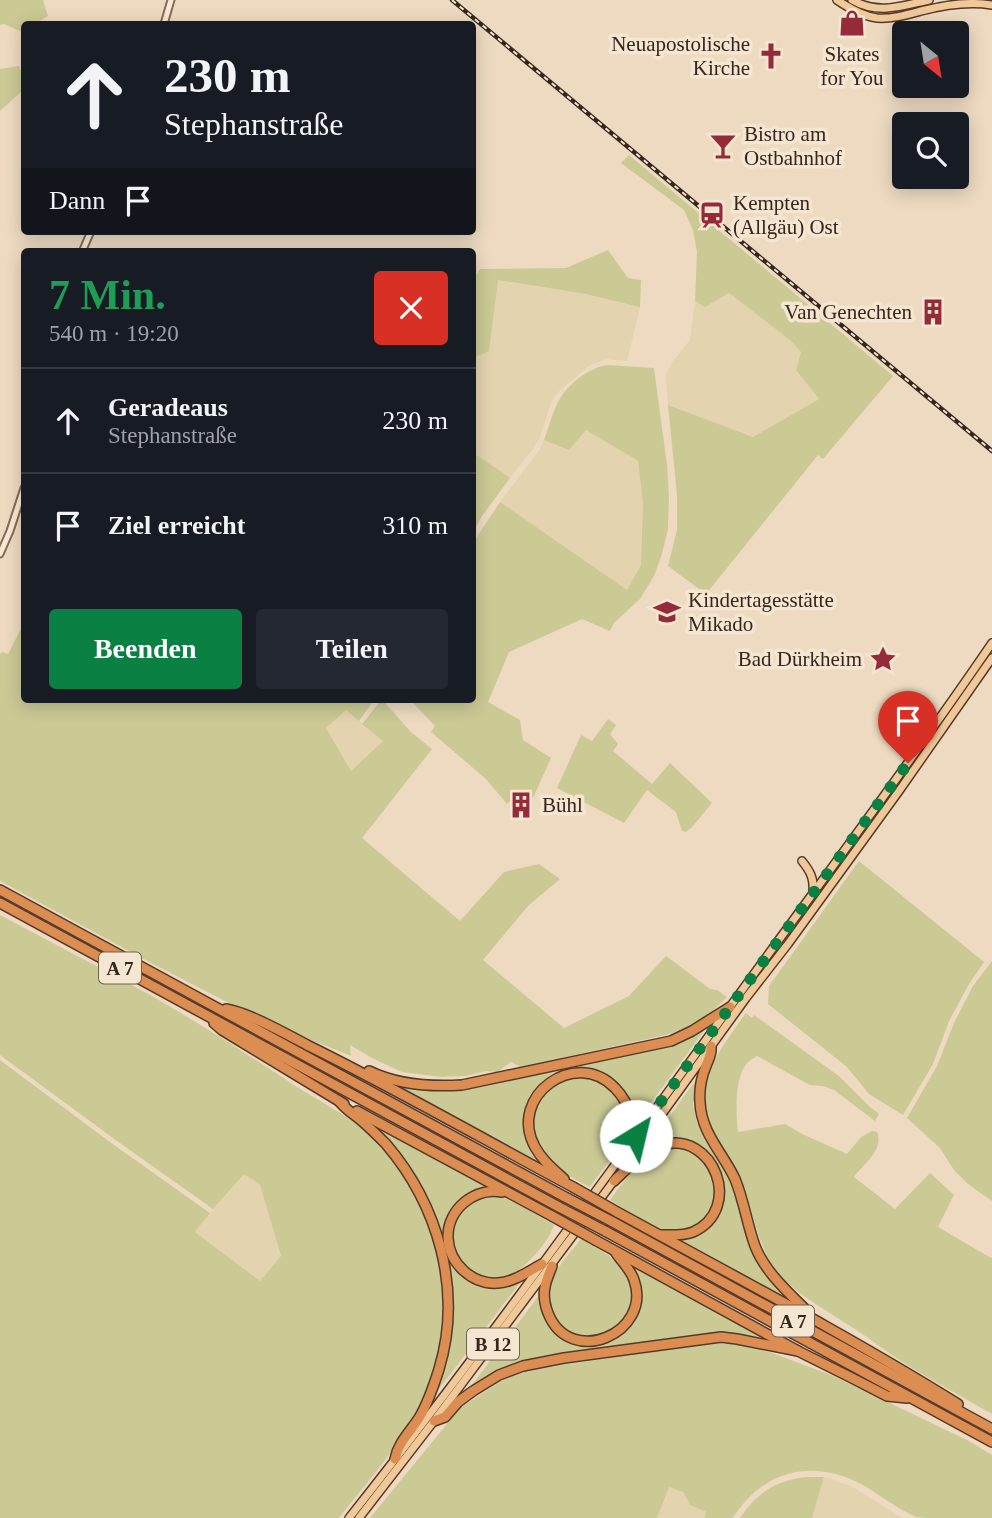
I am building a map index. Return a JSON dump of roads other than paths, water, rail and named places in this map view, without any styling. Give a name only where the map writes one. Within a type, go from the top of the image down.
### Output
[{"type":"highway","name":"A 7","points":[[0,890],[992,1429]]},
{"type":"highway","name":"A 7","points":[[0,903],[992,1442]]},
{"type":"highway","points":[[351,1066],[402,1082],[437,1087],[462,1085],[671,1041],[730,1007]]},
{"type":"highway","points":[[217,1008],[232,1010],[351,1066],[814,1318],[962,1406],[975,1419]]},
{"type":"highway","points":[[202,1013],[222,1030],[339,1101],[613,1249],[635,1281],[637,1296],[629,1321],[619,1331],[594,1342],[579,1342],[557,1328],[545,1306],[547,1265],[499,1283],[474,1279],[457,1263],[448,1236],[458,1209],[469,1198],[480,1193],[494,1191],[516,1197]]},
{"type":"highway","points":[[711,1046],[712,1055],[700,1086],[703,1122],[734,1178],[755,1248],[779,1283],[814,1318]]},
{"type":"highway","points":[[573,1187],[536,1150],[528,1127],[534,1100],[541,1089],[555,1079],[570,1073],[597,1076],[620,1093],[630,1116],[630,1128],[620,1158]]},
{"type":"highway","points":[[339,1101],[346,1110],[362,1120],[407,1171],[431,1217],[443,1261],[448,1312],[446,1339],[439,1367],[420,1416],[397,1449],[395,1459]]},
{"type":"highway","points":[[614,1181],[649,1151],[663,1145],[678,1143],[692,1147],[710,1162],[716,1173],[720,1194],[712,1217],[693,1232],[684,1235],[659,1235]]},
{"type":"highway","name":"A 7","points":[[613,1249],[798,1351],[887,1395],[912,1398]]},
{"type":"highway","name":"A 7","points":[[434,1421],[445,1417],[457,1402],[473,1391],[499,1375],[523,1366],[721,1337],[798,1351]]},
{"type":"main road","points":[[837,0],[856,12],[876,18],[894,18],[946,5],[992,5]]},
{"type":"main road","points":[[852,0],[864,6],[886,9],[929,0]]},
{"type":"main road","name":"B 12","points":[[349,1518],[614,1181],[711,1046],[789,944],[967,687],[992,643]]},
{"type":"main road","name":"B 12","points":[[967,687],[992,658]]},
{"type":"main road","name":"B 12","points":[[359,1518],[434,1421],[813,892],[960,697]]},
{"type":"main road","points":[[802,861],[812,873],[813,892]]},
{"type":"street","points":[[165,21],[171,0]]},
{"type":"street","points":[[0,554],[21,497]]},
{"type":"railway","points":[[452,0],[992,451]]},
{"type":"place","name":"Skates for You","points":[[852,23]]},
{"type":"place","name":"Neuapostolische Kirche","points":[[771,56]]},
{"type":"place","name":"Bistro am Ostbahnhof","points":[[723,146]]},
{"type":"place","name":"Kempten (Allgäu) Ost","points":[[712,215]]},
{"type":"place","name":"Van Genechten","points":[[933,312]]},
{"type":"place","name":"Kindertagesstätte Mikado","points":[[667,612]]},
{"type":"place","name":"Bad Dürkheim","points":[[883,659]]},
{"type":"place","name":"Bühl","points":[[521,805]]}]
